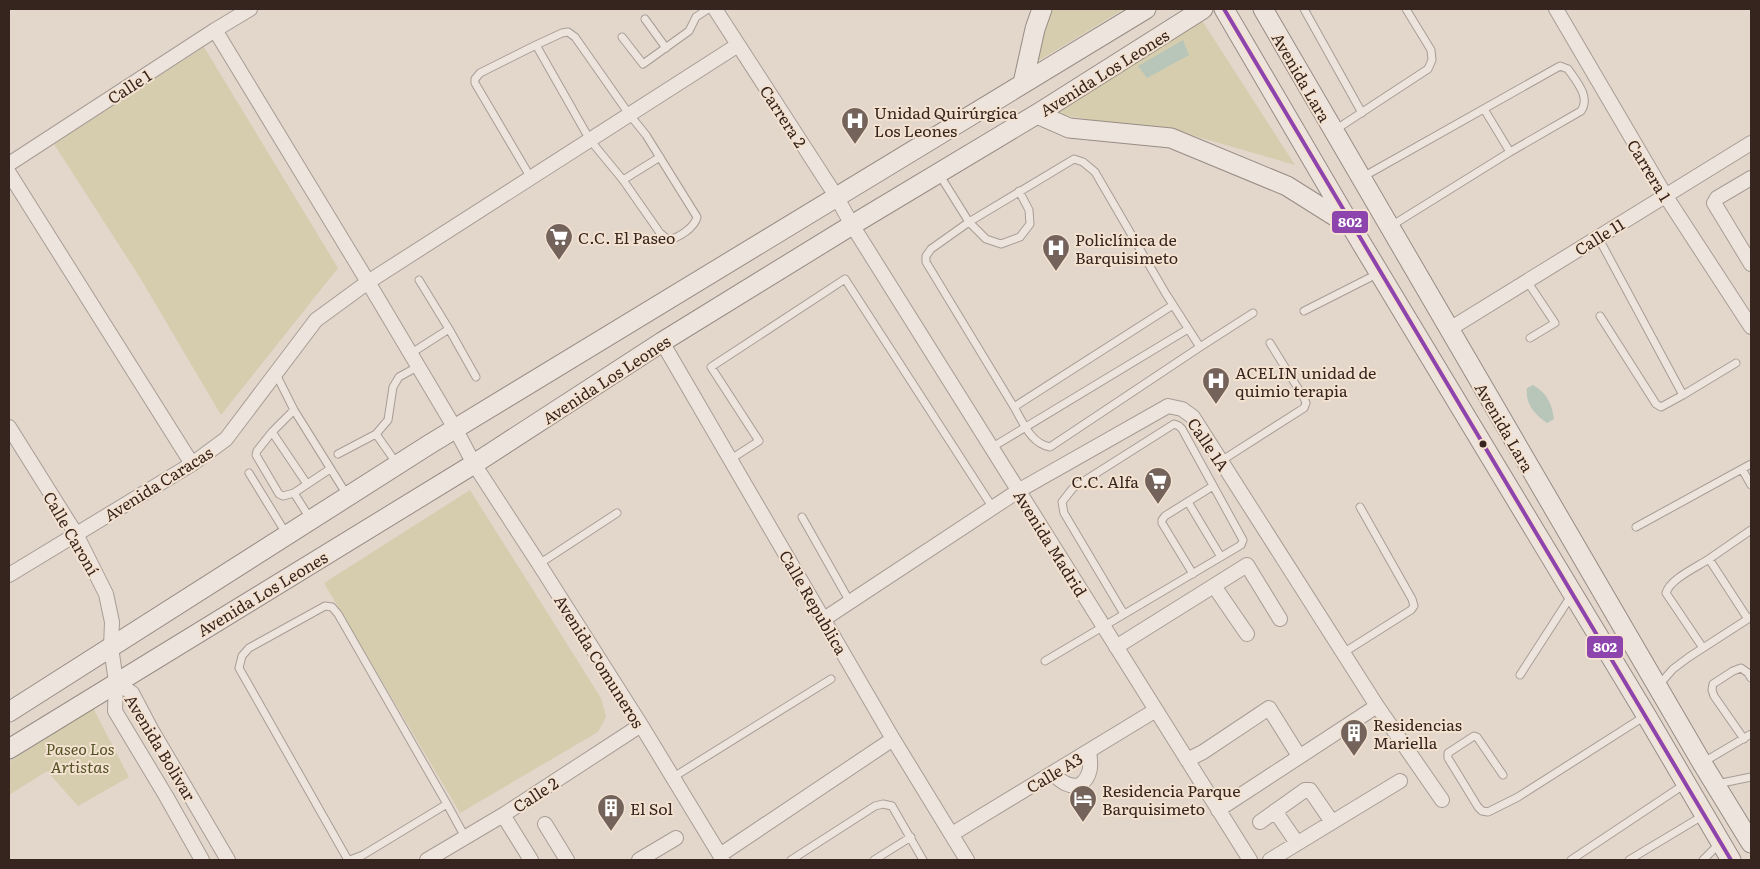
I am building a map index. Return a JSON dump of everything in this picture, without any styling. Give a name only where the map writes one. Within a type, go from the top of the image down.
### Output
[{"type":"street","name":"Calle 1","points":[[9,164],[250,9]]},
{"type":"street","name":"Carrera 2","points":[[715,9],[836,196],[852,225]]},
{"type":"street","points":[[1023,83],[1035,29],[1042,9]]},
{"type":"street","name":"Avenida Los Leones","points":[[9,712],[398,465],[836,196],[1146,9]]},
{"type":"street","name":"Avenida Los Leones","points":[[9,749],[474,464],[662,342],[1037,114],[1203,9]]},
{"type":"street","name":"Avenida Lara","points":[[1224,9],[1351,226],[1646,715],[1731,860]]},
{"type":"street","name":"Avenida Lara","points":[[1263,9],[1448,330],[1702,763],[1751,843]]},
{"type":"street","name":"Carrera 1","points":[[1556,9],[1665,195],[1751,327]]},
{"type":"street","name":"Avenida Comuneros","points":[[215,30],[368,282],[456,430],[474,464],[641,726],[719,857]]},
{"type":"street","name":"Avenida Caracas","points":[[9,575],[192,464],[226,440],[316,320],[368,282],[738,45]]},
{"type":"street","points":[[1037,114],[1069,128],[1171,138],[1287,186],[1351,226]]},
{"type":"street","name":"Calle 11","points":[[1448,330],[1751,142]]},
{"type":"street","points":[[9,173],[192,464]]},
{"type":"street","points":[[1749,257],[1714,203],[1716,198],[1751,178]]},
{"type":"street","name":"Avenida Madrid","points":[[852,225],[1250,860]]},
{"type":"street","name":"Calle Republica","points":[[662,342],[893,739],[967,860]]},
{"type":"street","name":"Calle 1A","points":[[824,619],[1018,491],[1168,406],[1182,409],[1193,417],[1377,706],[1442,800]]},
{"type":"street","name":"Calle Caroní","points":[[9,427],[76,534],[106,594],[112,622],[111,647],[116,682]]},
{"type":"street","points":[[1116,647],[1247,565],[1280,619]]},
{"type":"street","points":[[1214,586],[1247,634]]},
{"type":"street","name":"Avenida Bolivar","points":[[116,682],[115,711],[202,860]]},
{"type":"street","name":"Avenida Bolivar","points":[[116,682],[132,692],[151,729],[228,860]]},
{"type":"street","points":[[1218,810],[1377,706]]},
{"type":"street","points":[[1187,760],[1203,752],[1269,708],[1299,756]]},
{"type":"street","name":"Calle A3","points":[[952,834],[1156,710]]},
{"type":"street","name":"Calle 2","points":[[427,860],[503,815],[641,726]]},
{"type":"street","points":[[719,857],[893,739]]},
{"type":"street","points":[[1052,773],[1071,786],[1080,785],[1089,774],[1091,764],[1089,751]]},
{"type":"street","points":[[1270,860],[1287,856],[1297,843],[1400,781]]},
{"type":"street","points":[[1260,822],[1305,790],[1310,790],[1332,822]]},
{"type":"street","points":[[1274,811],[1297,843]]},
{"type":"street","points":[[503,815],[531,860]]},
{"type":"street","points":[[545,824],[567,860]]},
{"type":"street","points":[[639,860],[676,838]]},
{"type":"lane","points":[[622,37],[643,64],[689,31],[696,17],[708,9]]},
{"type":"lane","points":[[1304,9],[1362,112]]},
{"type":"lane","points":[[1334,132],[1428,69],[1432,60],[1431,50],[1406,9]]},
{"type":"lane","points":[[645,19],[666,48]]},
{"type":"lane","points":[[531,178],[475,83],[475,79],[480,73],[536,45],[568,32],[575,36],[629,114],[646,135],[697,217],[696,222],[691,228],[672,240],[667,239],[660,233],[623,180],[590,140],[536,45]]},
{"type":"lane","points":[[1361,178],[1560,66],[1568,69],[1585,96],[1585,105],[1581,111],[1510,152],[1389,227]]},
{"type":"lane","points":[[1484,110],[1510,152]]},
{"type":"lane","points":[[623,180],[660,157]]},
{"type":"lane","points":[[1200,347],[1173,306],[1095,172],[1083,162],[1074,159],[969,222],[931,249],[926,256],[926,262],[1026,428],[1042,446],[1050,447],[1253,313]]},
{"type":"lane","points":[[939,174],[969,222],[986,239],[1001,244],[1020,237],[1030,224],[1029,210],[1018,191]]},
{"type":"lane","points":[[1598,237],[1683,395]]},
{"type":"lane","points":[[1304,311],[1379,272]]},
{"type":"lane","points":[[731,460],[759,441],[711,367],[845,279],[993,508]]},
{"type":"lane","points":[[419,280],[476,377]]},
{"type":"lane","points":[[1527,280],[1555,323],[1530,338]]},
{"type":"lane","points":[[1014,406],[1173,306]]},
{"type":"lane","points":[[1600,316],[1656,404],[1661,407],[1736,363]]},
{"type":"lane","points":[[991,448],[1188,328]]},
{"type":"lane","points":[[410,354],[449,329]]},
{"type":"lane","points":[[1221,461],[1304,408],[1306,403],[1304,398],[1270,343]]},
{"type":"lane","points":[[338,454],[376,434],[388,420],[393,387],[400,377],[417,367]]},
{"type":"lane","points":[[276,374],[294,410],[348,496]]},
{"type":"lane","points":[[294,410],[272,432],[256,455],[279,494],[283,496],[294,493],[330,469]]},
{"type":"lane","points":[[1045,660],[1104,627],[1241,545],[1243,540],[1182,429],[1174,424],[1073,488],[1062,502],[1064,513],[1124,614]]},
{"type":"lane","points":[[272,432],[307,484]]},
{"type":"lane","points":[[376,434],[398,465]]},
{"type":"lane","points":[[1636,527],[1751,464]]},
{"type":"lane","points":[[1742,469],[1751,486]]},
{"type":"lane","points":[[249,473],[287,535]]},
{"type":"lane","points":[[1192,574],[1162,520],[1165,516],[1213,486]]},
{"type":"lane","points":[[294,493],[311,520]]},
{"type":"lane","points":[[1188,502],[1221,557]]},
{"type":"lane","points":[[1343,653],[1411,610],[1414,606],[1412,599],[1360,507]]},
{"type":"lane","points":[[539,564],[617,513]]},
{"type":"lane","points":[[802,517],[850,602]]},
{"type":"lane","points":[[1702,648],[1666,593],[1668,587],[1751,530]]},
{"type":"lane","points":[[1657,686],[1673,669],[1750,618],[1709,559]]},
{"type":"lane","points":[[1520,675],[1573,594]]},
{"type":"lane","points":[[447,804],[363,855],[349,860],[239,668],[242,656],[249,648],[325,606],[332,607],[343,623],[447,804],[465,837]]},
{"type":"lane","points":[[1744,739],[1714,696],[1712,690],[1713,684],[1741,668],[1751,678]]},
{"type":"lane","points":[[672,778],[831,679]]},
{"type":"lane","points":[[1503,774],[1477,737],[1474,736],[1448,753],[1448,758],[1478,807],[1482,811],[1488,812],[1518,797],[1646,715]]},
{"type":"lane","points":[[1702,763],[1751,734]]},
{"type":"lane","points":[[1716,784],[1751,777]]},
{"type":"lane","points":[[1571,860],[1686,784]]},
{"type":"lane","points":[[792,860],[876,806],[883,804],[892,806],[923,860]]},
{"type":"lane","points":[[1629,860],[1704,814]]},
{"type":"lane","points":[[874,860],[911,837]]},
{"type":"lane","points":[[1703,860],[1721,843]]},
{"type":"green space","points":[[1051,9],[1124,9],[1033,64]]},
{"type":"green space","points":[[1201,19],[1295,165],[1191,135],[1054,114]]},
{"type":"green space","points":[[204,47],[338,268],[221,415],[139,276],[54,144]]},
{"type":"green space","points":[[470,490],[601,698],[606,717],[598,732],[460,813],[324,583]]},
{"type":"green space","name":"Paseo Los Artistas","points":[[93,708],[129,777],[78,806],[47,771],[9,795],[9,762]]},
{"type":"shaded area","points":[[1183,40],[1189,55],[1147,78],[1138,66]]},
{"type":"shaded area","points":[[1533,385],[1545,395],[1552,408],[1554,419],[1547,423],[1535,413],[1529,404],[1527,388]]},
{"type":"transit line","name":"802","points":[[1224,9],[1731,860]]},
{"type":"place","name":"Unidad Quirúrgica Los Leones","points":[[855,145]]},
{"type":"place","name":"C.C. El Paseo","points":[[559,261]]},
{"type":"place","name":"Policlínica de Barquisimeto","points":[[1056,272]]},
{"type":"place","name":"ACELIN unidad de quimio terapia","points":[[1216,405]]},
{"type":"place","name":"C.C. Alfa","points":[[1158,505]]},
{"type":"place","name":"Residencias Mariella","points":[[1354,757]]},
{"type":"place","name":"Residencia Parque Barquisimeto","points":[[1083,823]]},
{"type":"place","name":"El Sol","points":[[611,832]]}]
